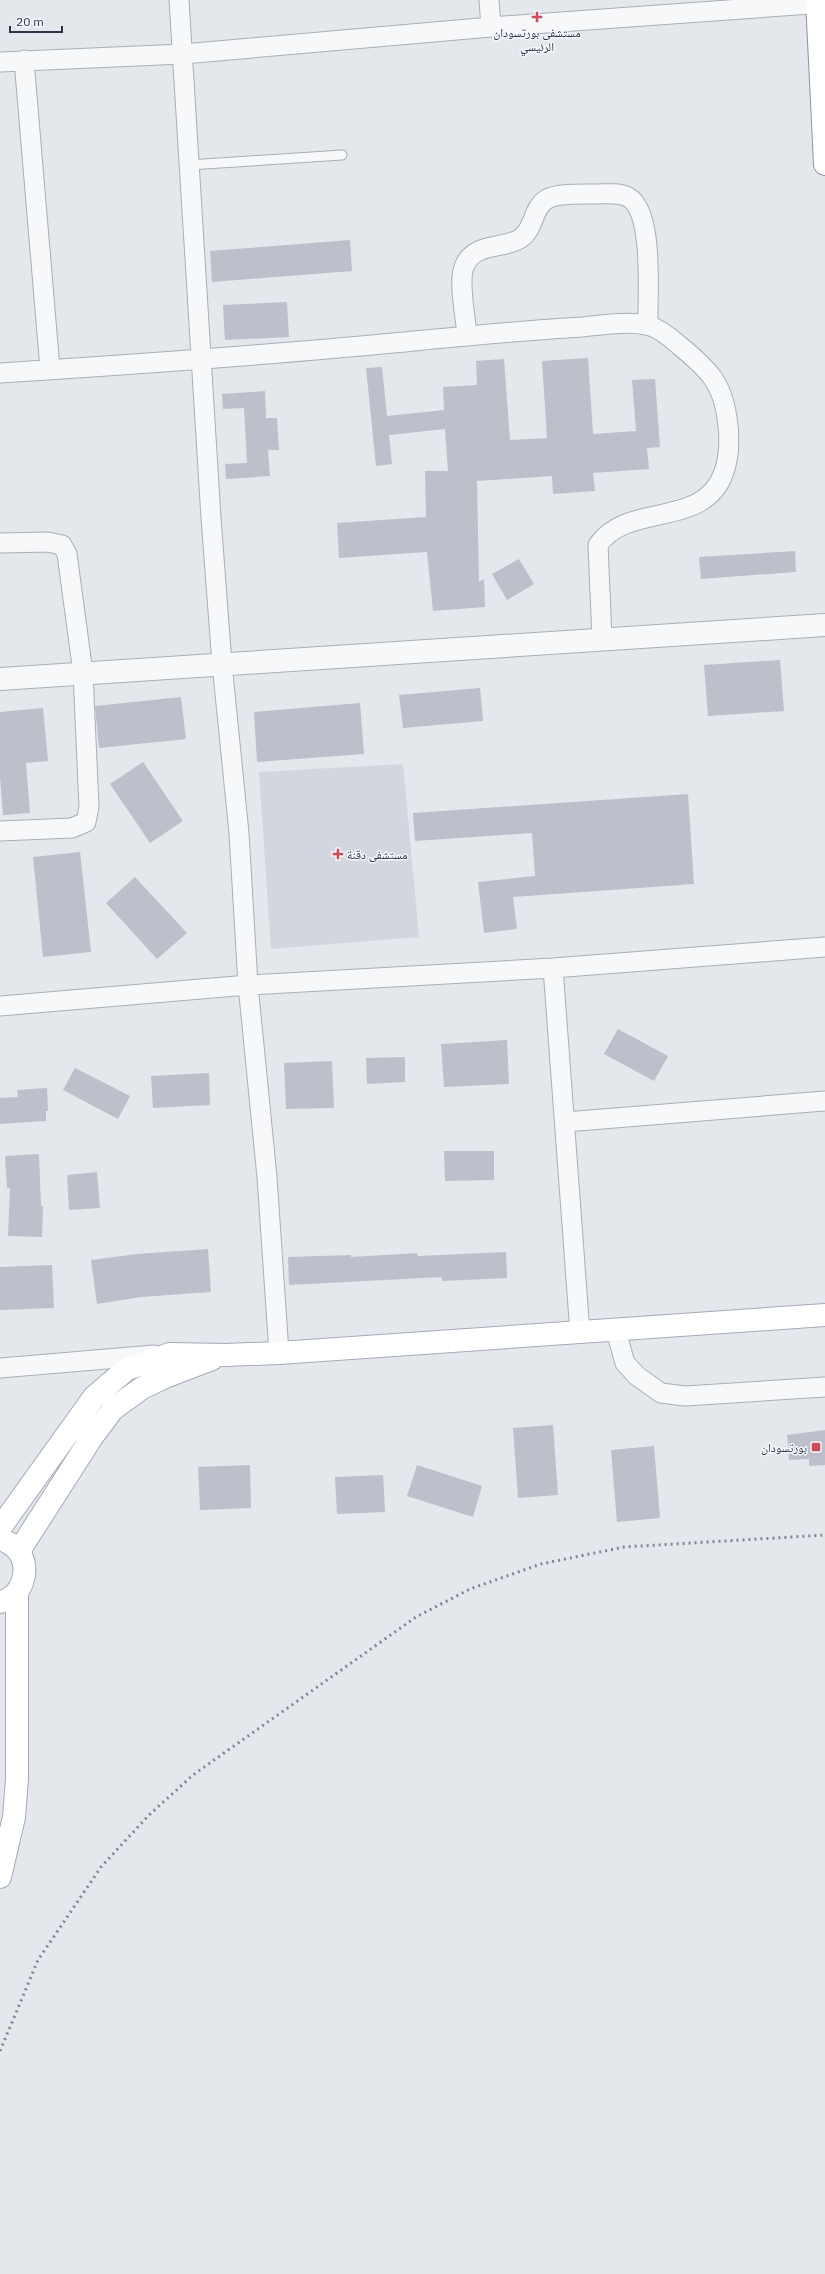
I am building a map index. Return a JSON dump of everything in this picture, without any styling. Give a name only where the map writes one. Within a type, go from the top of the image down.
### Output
[{"type":"main road","points":[[820,2],[825,164]]},
{"type":"main road","points":[[0,1528],[94,1397],[127,1369],[170,1354],[225,1355],[279,1353],[616,1331],[825,1315]]},
{"type":"main road","points":[[19,1552],[92,1437],[113,1410],[142,1388],[165,1377],[225,1355]]},
{"type":"main road","points":[[94,1397],[113,1410]]},
{"type":"main road","points":[[0,1540],[7,1542],[19,1552],[24,1565],[24,1580],[8,1597],[17,1779],[14,1817],[0,1877]]},
{"type":"street","points":[[179,0],[201,359],[222,664],[239,833],[248,985],[266,1177],[279,1353]]},
{"type":"street","points":[[489,0],[491,27]]},
{"type":"street","points":[[0,62],[182,54],[491,27],[820,2]]},
{"type":"street","points":[[24,60],[50,370]]},
{"type":"street","points":[[467,336],[462,275],[469,259],[475,252],[519,240],[528,234],[539,206],[548,198],[578,194],[611,194],[628,197],[638,208],[647,236],[648,325]]},
{"type":"street","points":[[0,373],[201,359],[467,336],[616,325],[648,325],[669,337],[696,359],[713,378],[727,419],[729,449],[724,473],[715,490],[702,502],[624,525],[606,534],[602,539],[598,545],[602,639]]},
{"type":"street","points":[[0,543],[48,542],[62,545],[67,554],[83,673],[89,807],[86,822],[72,828],[0,831]]},
{"type":"street","points":[[0,679],[825,625]]},
{"type":"street","points":[[0,1006],[248,985],[553,968],[825,947]]},
{"type":"street","points":[[553,968],[580,1333]]},
{"type":"street","points":[[565,1122],[825,1102]]},
{"type":"street","points":[[616,1331],[625,1363],[637,1376],[661,1393],[685,1396],[825,1387]]},
{"type":"street","points":[[0,1368],[170,1354]]},
{"type":"lane","points":[[189,165],[342,155]]},
{"type":"shaded area","name":"مستشفى دقنة","points":[[403,764],[419,937],[271,949],[259,772]]},
{"type":"building","points":[[350,240],[352,271],[212,282],[210,251]]},
{"type":"building","points":[[287,302],[289,337],[225,340],[223,305]]},
{"type":"building","points":[[588,358],[593,434],[636,431],[632,380],[655,379],[660,447],[647,448],[649,469],[593,473],[595,491],[553,494],[552,476],[477,481],[479,582],[484,579],[485,607],[433,611],[427,552],[339,558],[337,523],[426,517],[425,471],[448,471],[445,429],[389,435],[392,464],[376,466],[366,368],[382,367],[387,416],[444,410],[443,387],[477,385],[476,361],[504,359],[510,440],[547,438],[542,361]]},
{"type":"building","points":[[265,391],[266,418],[277,418],[279,450],[268,450],[270,476],[226,479],[225,464],[247,463],[244,408],[223,409],[222,394]]},
{"type":"building","points":[[795,551],[796,572],[701,579],[699,557]]},
{"type":"building","points":[[519,559],[534,584],[507,600],[492,574]]},
{"type":"building","points":[[780,660],[784,711],[708,716],[704,665]]},
{"type":"building","points":[[480,688],[483,721],[403,728],[399,695]]},
{"type":"building","points":[[181,697],[186,739],[99,748],[95,706]]},
{"type":"building","points":[[360,703],[364,754],[257,762],[254,712]]},
{"type":"building","points":[[43,708],[48,761],[26,763],[30,813],[3,815],[0,777],[0,712]]},
{"type":"building","points":[[143,762],[183,821],[150,843],[110,784]]},
{"type":"building","points":[[688,794],[694,884],[513,897],[517,929],[484,933],[478,882],[535,876],[532,833],[415,841],[413,813]]},
{"type":"building","points":[[80,852],[91,952],[43,957],[33,857]]},
{"type":"building","points":[[135,877],[187,933],[157,959],[106,903]]},
{"type":"building","points":[[618,1029],[668,1056],[654,1081],[604,1054]]},
{"type":"building","points":[[507,1040],[509,1084],[444,1087],[441,1044]]},
{"type":"building","points":[[405,1057],[405,1082],[367,1084],[366,1058]]},
{"type":"building","points":[[332,1061],[334,1108],[286,1109],[284,1063]]},
{"type":"building","points":[[75,1068],[130,1096],[118,1119],[63,1090]]},
{"type":"building","points":[[209,1073],[210,1105],[153,1108],[151,1076]]},
{"type":"building","points":[[47,1088],[48,1111],[46,1111],[46,1121],[0,1124],[0,1098],[18,1097],[17,1090]]},
{"type":"building","points":[[444,1151],[494,1151],[494,1180],[445,1181]]},
{"type":"building","points":[[39,1154],[41,1206],[43,1206],[42,1237],[8,1236],[10,1188],[7,1188],[5,1156]]},
{"type":"building","points":[[97,1172],[100,1208],[69,1210],[67,1175]]},
{"type":"building","points":[[208,1249],[211,1292],[141,1297],[97,1304],[91,1260],[137,1254]]},
{"type":"building","points":[[506,1252],[507,1278],[442,1281],[442,1277],[289,1285],[288,1257],[351,1255],[351,1257],[417,1253],[418,1256]]},
{"type":"building","points":[[52,1265],[54,1308],[0,1310],[0,1267]]},
{"type":"building","points":[[553,1425],[558,1495],[518,1498],[513,1428]]},
{"type":"building","points":[[825,1430],[825,1465],[809,1466],[809,1459],[789,1460],[787,1435]]},
{"type":"building","points":[[654,1446],[660,1518],[617,1522],[611,1450]]},
{"type":"building","points":[[250,1465],[251,1508],[200,1510],[198,1467]]},
{"type":"building","points":[[417,1465],[482,1486],[473,1517],[407,1496]]},
{"type":"building","points":[[383,1475],[385,1512],[337,1514],[335,1477]]},
{"type":"railway","points":[[0,2051],[38,1960],[101,1867],[149,1815],[193,1775],[416,1617],[470,1589],[541,1564],[624,1547],[825,1535]]},
{"type":"place","name":"مستشفى بورتسودان الرئيسي","points":[[537,17]]},
{"type":"place","name":"مستشفى دقنة","points":[[338,854]]},
{"type":"place","name":"بورتسودان","points":[[816,1447]]}]
